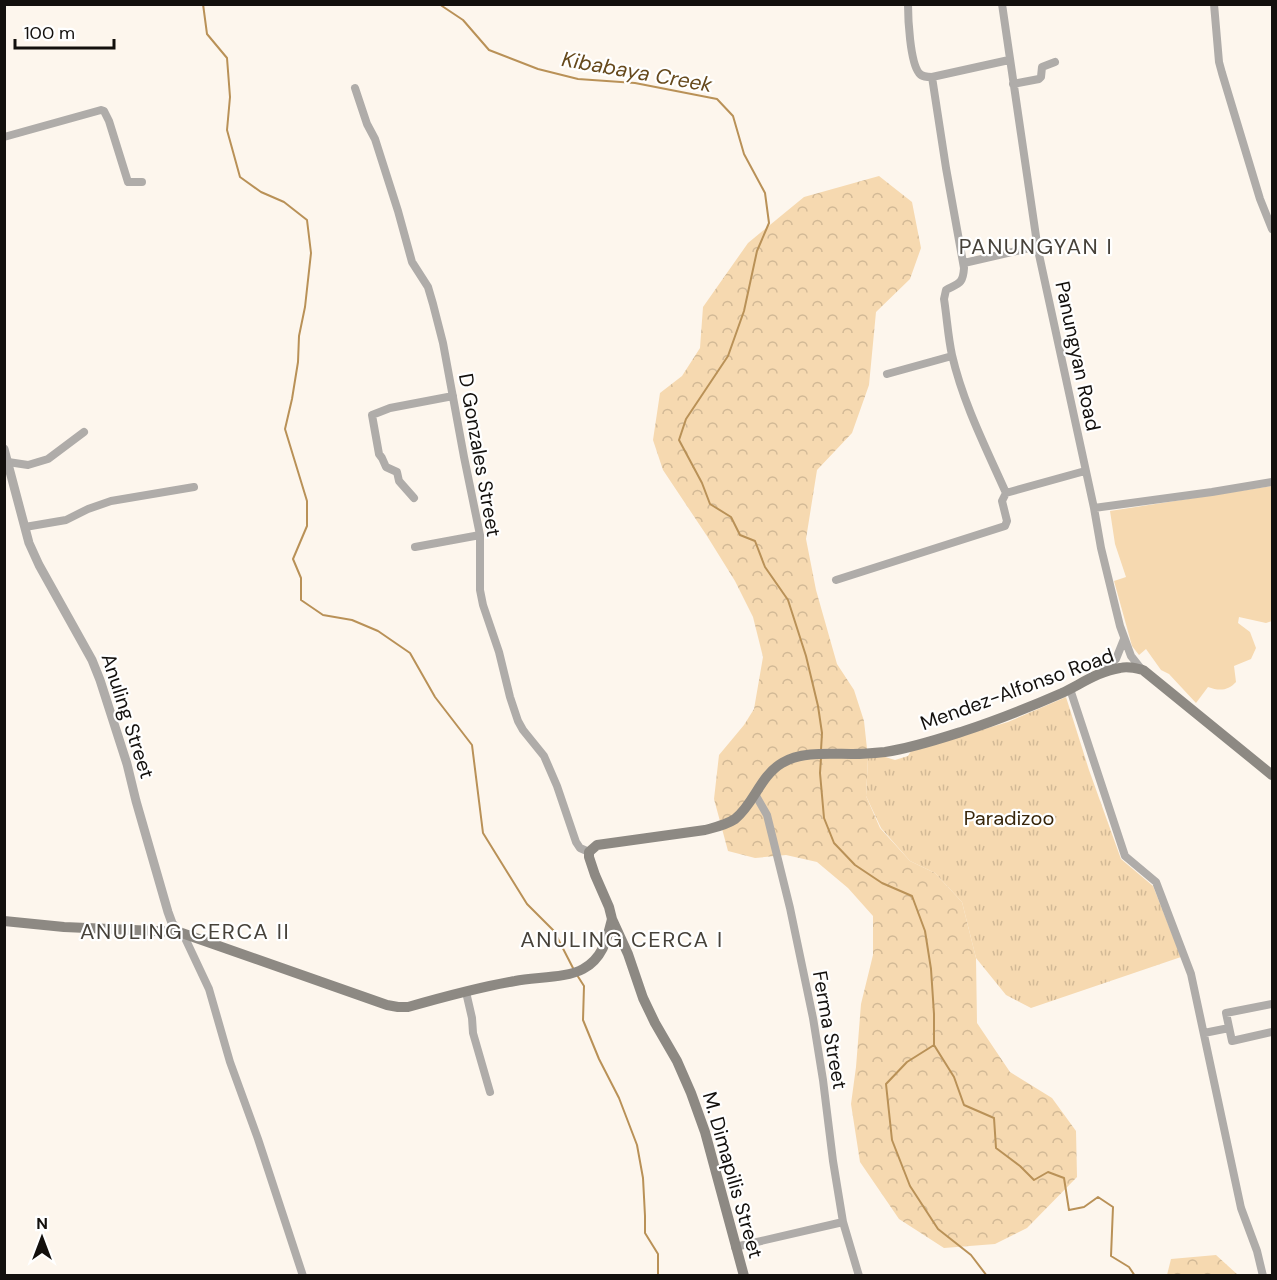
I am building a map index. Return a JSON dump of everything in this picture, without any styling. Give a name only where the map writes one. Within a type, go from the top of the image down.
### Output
[{"type":"main road","name":"Mendez-Alfonso Road","points":[[589,852],[597,845],[722,826],[734,820],[745,809],[763,781],[781,764],[791,759],[830,753],[854,754],[899,750],[1011,714],[1101,673],[1120,668],[1130,667],[1143,670],[1272,775]]},
{"type":"main road","points":[[4,921],[64,927],[179,932],[387,1005],[408,1007],[516,981],[568,974],[582,969],[595,960],[603,950],[612,919],[591,865],[589,852]]},
{"type":"main road","name":"M. Dimapilis Street","points":[[612,919],[628,954],[643,998],[677,1061],[691,1093],[705,1132],[744,1275]]},
{"type":"main road","points":[[603,950],[609,947],[617,948],[628,954]]},
{"type":"street","points":[[908,4],[909,32],[916,68],[923,76],[932,78],[1009,60]]},
{"type":"street","name":"Panungyan Road","points":[[1002,4],[1038,246],[1101,548],[1124,639],[1131,656],[1143,670]]},
{"type":"street","points":[[1214,4],[1219,62],[1257,188],[1272,229]]},
{"type":"street","points":[[1013,84],[1039,79],[1042,67],[1055,62]]},
{"type":"street","points":[[932,78],[964,262],[963,280],[946,290],[944,294],[952,356],[973,417],[1006,494]]},
{"type":"street","name":"D Gonzales Street","points":[[355,88],[395,200],[412,262],[428,287],[443,343],[480,535],[480,590],[510,697],[523,730],[544,756],[576,842],[580,848],[589,852]]},
{"type":"street","points":[[4,137],[101,110],[104,111],[109,121],[128,182],[142,182]]},
{"type":"street","points":[[964,262],[1038,246]]},
{"type":"street","points":[[887,374],[952,356]]},
{"type":"street","points":[[414,498],[399,481],[397,472],[386,467],[379,454],[372,415],[390,408],[453,396]]},
{"type":"street","points":[[8,462],[28,465],[48,459],[84,432]]},
{"type":"street","name":"Anuling Street","points":[[4,449],[25,527],[39,565],[92,660],[100,680],[127,764],[168,912],[179,932]]},
{"type":"street","points":[[836,580],[1005,526],[1007,521],[1002,501],[1006,494],[1085,471]]},
{"type":"street","points":[[1094,508],[1272,482]]},
{"type":"street","points":[[25,527],[66,520],[111,501],[194,487]]},
{"type":"street","points":[[415,547],[480,535]]},
{"type":"street","points":[[1101,673],[1116,659],[1124,639]]},
{"type":"street","points":[[1070,689],[1125,856],[1156,882],[1191,974],[1241,1208],[1263,1275]]},
{"type":"street","name":"Ferma Street","points":[[755,794],[767,815],[776,846],[813,1018],[843,1222],[859,1275]]},
{"type":"street","points":[[179,932],[185,938],[209,989],[230,1062],[303,1275]]},
{"type":"street","points":[[466,992],[473,1033],[489,1092]]},
{"type":"street","points":[[1272,1004],[1226,1013],[1232,1041],[1272,1032]]},
{"type":"street","points":[[1204,1033],[1229,1028]]},
{"type":"street","points":[[735,1247],[843,1222]]},
{"type":"green space","points":[[879,176],[912,202],[921,248],[910,279],[876,312],[869,385],[852,433],[817,470],[806,539],[816,590],[837,664],[854,690],[864,721],[868,758],[866,796],[880,828],[910,861],[935,873],[962,902],[976,958],[977,1023],[1010,1072],[1052,1098],[1076,1131],[1077,1177],[1027,1228],[995,1244],[944,1248],[899,1219],[860,1162],[851,1104],[861,1004],[873,955],[873,916],[848,888],[817,862],[786,855],[755,858],[728,851],[714,799],[719,755],[754,709],[763,657],[753,617],[735,581],[663,470],[653,440],[660,393],[682,376],[700,348],[703,307],[748,243],[804,197]]},
{"type":"green space","points":[[1272,486],[1272,621],[1266,623],[1239,617],[1238,623],[1250,632],[1256,648],[1251,659],[1234,666],[1236,682],[1233,685],[1223,689],[1208,687],[1196,703],[1169,674],[1161,670],[1146,649],[1139,655],[1132,646],[1114,581],[1126,577],[1115,544],[1110,511]]},
{"type":"green space","name":"Paradizoo","points":[[1066,697],[1121,859],[1153,886],[1181,957],[1031,1008],[1006,995],[976,958],[962,902],[935,873],[910,861],[881,828],[866,796],[868,758],[882,756],[895,760],[908,756],[911,751],[1008,722]]},
{"type":"green space","points":[[1216,1255],[1238,1275],[1167,1275],[1171,1259]]},
{"type":"waterway","points":[[203,4],[207,34],[227,58],[230,97],[227,130],[240,177],[261,192],[284,202],[307,220],[311,253],[299,336],[298,362],[285,429],[307,501],[307,526],[293,559],[301,578],[301,600],[323,615],[352,620],[378,631],[410,653],[435,697],[472,745],[483,833],[527,904],[554,931],[574,970]]},
{"type":"waterway","name":"Kibabaya Creek","points":[[439,4],[463,20],[489,50],[538,69],[578,79],[635,83],[717,99],[733,116],[744,154],[765,193],[769,223],[757,251],[744,311],[728,356],[686,419],[679,440],[702,483],[710,504],[731,517],[740,535],[755,541],[765,567],[788,600],[806,656],[818,706],[822,733],[821,750]]},
{"type":"waterway","name":"Kibabaya Creek","points":[[821,758],[824,818],[834,843],[855,865],[882,883],[912,896],[925,931],[931,969],[934,1045],[954,1077],[964,1105],[994,1118],[996,1148],[1034,1180],[1048,1172],[1064,1178],[1069,1210],[1084,1207],[1098,1197],[1113,1207],[1111,1256],[1129,1267],[1135,1276]]},
{"type":"waterway","points":[[577,975],[584,986],[583,1020],[599,1059],[619,1098],[637,1145],[643,1178],[645,1233],[658,1254],[658,1276]]},
{"type":"waterway","name":"Kibabaya Creek","points":[[934,1045],[907,1062],[886,1084],[892,1140],[910,1186],[938,1229],[971,1255],[987,1276]]},
{"type":"district","name":"PANUNGYAN I","points":[[1036,246]]},
{"type":"district","name":"ANULING CERCA II","points":[[185,931]]},
{"type":"district","name":"ANULING CERCA I","points":[[622,939]]}]
